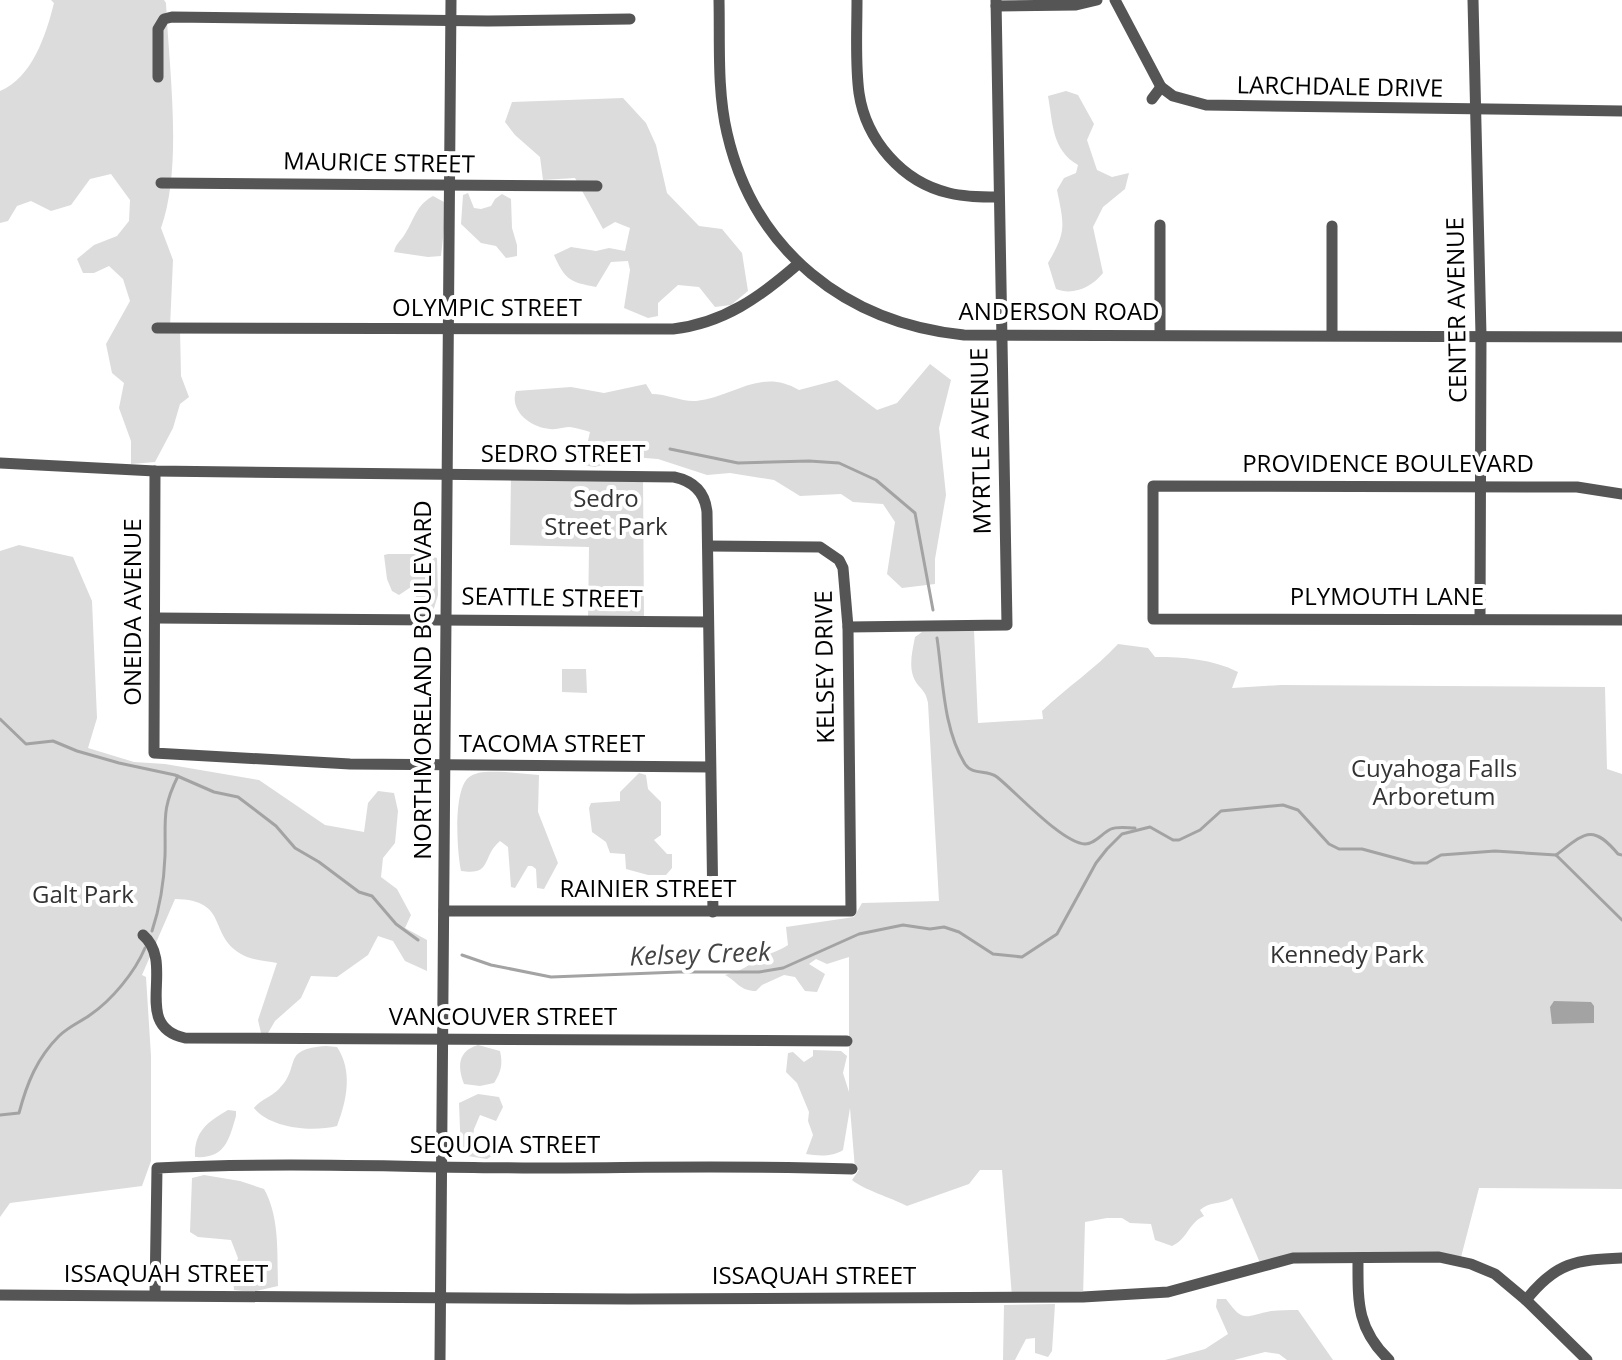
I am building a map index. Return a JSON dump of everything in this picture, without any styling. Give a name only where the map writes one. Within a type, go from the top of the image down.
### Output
[{"type":"street","name":"NORTHMORELAND BOULEVARD","points":[[440,1360],[451,0]]},
{"type":"street","name":"ANDERSON ROAD","points":[[719,0],[721,99],[733,156],[758,212],[798,264],[851,302],[891,320],[940,332],[1001,335],[1622,337]]},
{"type":"street","points":[[857,0],[859,90],[867,122],[881,147],[907,173],[939,191],[963,196],[998,197]]},
{"type":"street","points":[[996,3],[1076,5],[1097,0]]},
{"type":"street","points":[[1115,0],[1161,87],[1152,99]]},
{"type":"street","name":"CENTER AVENUE","points":[[1473,0],[1481,335],[1480,619]]},
{"type":"street","name":"MYRTLE AVENUE","points":[[848,627],[1007,625],[996,3]]},
{"type":"street","points":[[158,77],[158,29],[164,19],[630,19]]},
{"type":"street","name":"LARCHDALE DRIVE","points":[[1161,87],[1175,96],[1222,107],[1622,111]]},
{"type":"street","name":"MAURICE STREET","points":[[161,183],[597,186]]},
{"type":"street","points":[[1160,225],[1160,334]]},
{"type":"street","points":[[1332,226],[1332,335]]},
{"type":"street","name":"OLYMPIC STREET","points":[[157,328],[648,331],[689,327],[713,320],[754,301],[798,264]]},
{"type":"street","name":"SEDRO STREET","points":[[0,463],[155,471],[682,478],[690,482],[703,496],[707,512],[713,912]]},
{"type":"street","name":"ONEIDA AVENUE","points":[[154,753],[155,471]]},
{"type":"street","name":"PROVIDENCE BOULEVARD","points":[[1153,619],[1153,486],[1577,487],[1622,494]]},
{"type":"street","name":"KELSEY DRIVE","points":[[708,546],[811,546],[828,550],[839,560],[846,576],[851,911]]},
{"type":"street","name":"SEATTLE STREET","points":[[156,618],[708,622]]},
{"type":"street","name":"PLYMOUTH LANE","points":[[1153,619],[1622,620]]},
{"type":"street","name":"TACOMA STREET","points":[[154,753],[445,766],[710,767]]},
{"type":"street","name":"RAINIER STREET","points":[[444,911],[851,911]]},
{"type":"street","name":"VANCOUVER STREET","points":[[143,935],[155,948],[156,1009],[162,1027],[168,1033],[185,1038],[847,1041]]},
{"type":"street","name":"SEQUOIA STREET","points":[[155,1295],[157,1168],[267,1165],[766,1166],[852,1169]]},
{"type":"street","name":"ISSAQUAH STREET","points":[[0,1295],[441,1299],[1139,1295],[1180,1289],[1277,1260],[1439,1257],[1469,1263],[1495,1274],[1587,1360]]},
{"type":"street","points":[[1358,1258],[1361,1319],[1371,1339],[1389,1360]]},
{"type":"street","points":[[1526,1300],[1545,1278],[1566,1265],[1581,1260],[1622,1258]]},
{"type":"green space","points":[[51,0],[164,0],[166,3],[173,147],[168,203],[161,228],[173,260],[170,327],[180,328],[181,376],[189,397],[180,404],[173,428],[155,462],[131,464],[131,441],[119,408],[124,383],[112,373],[106,344],[130,301],[123,279],[109,266],[94,273],[83,273],[77,259],[94,245],[117,236],[129,221],[130,200],[111,174],[90,179],[71,205],[51,211],[31,201],[17,206],[8,221],[0,223],[0,91],[21,76],[36,54],[51,15],[54,3]]},
{"type":"green space","points":[[1066,91],[1078,95],[1094,124],[1087,140],[1097,170],[1112,177],[1129,173],[1125,189],[1103,207],[1093,227],[1103,273],[1088,286],[1075,291],[1056,289],[1048,263],[1062,228],[1057,190],[1064,178],[1076,173],[1078,165],[1058,144],[1051,116],[1048,96]]},
{"type":"green space","points":[[623,98],[646,123],[656,145],[667,193],[699,226],[722,229],[742,253],[748,291],[731,305],[715,307],[699,287],[678,285],[658,303],[658,316],[648,318],[624,308],[630,270],[628,261],[611,262],[596,287],[569,278],[558,263],[554,255],[571,247],[625,251],[630,228],[615,222],[603,229],[575,178],[543,180],[540,157],[505,122],[512,102]]},
{"type":"green space","points":[[468,193],[474,208],[481,209],[491,206],[502,194],[511,199],[517,256],[506,258],[496,246],[481,243],[461,224],[463,195]]},
{"type":"green space","points":[[433,196],[444,202],[446,210],[441,256],[394,252],[419,208]]},
{"type":"green space","points":[[930,364],[951,380],[939,428],[946,495],[935,559],[935,584],[902,588],[887,574],[895,522],[883,504],[853,502],[841,494],[800,496],[774,480],[730,473],[707,475],[658,459],[632,457],[595,467],[581,465],[572,453],[587,445],[590,432],[570,427],[543,428],[529,422],[519,412],[515,398],[516,391],[571,387],[604,393],[646,384],[652,394],[696,401],[760,382],[772,381],[799,390],[837,380],[877,410],[897,403]]},
{"type":"green space","name":"Sedro Street Park","points":[[511,475],[643,476],[644,621],[588,622],[589,547],[510,545]]},
{"type":"green space","name":"Galt Park","points":[[19,545],[73,557],[92,601],[97,718],[88,748],[134,762],[165,764],[259,780],[325,825],[364,832],[368,803],[378,791],[394,793],[398,811],[395,843],[383,858],[381,877],[397,889],[411,915],[405,928],[427,940],[427,971],[405,961],[393,941],[378,936],[368,955],[337,977],[311,976],[301,998],[275,1021],[268,1033],[261,1033],[258,1020],[277,963],[241,954],[224,937],[216,919],[204,905],[175,899],[142,975],[146,977],[151,1056],[151,1161],[142,1186],[10,1203],[0,1217],[0,551]]},
{"type":"green space","points":[[424,554],[437,558],[438,595],[432,615],[411,614],[417,592],[411,587],[399,595],[392,591],[384,555]]},
{"type":"green space","name":"Kennedy Park","points":[[974,630],[978,723],[1043,719],[1042,711],[1118,644],[1148,648],[1155,657],[1218,664],[1238,672],[1232,688],[1281,685],[1605,687],[1607,769],[1622,774],[1622,1189],[1479,1188],[1460,1261],[1439,1257],[1261,1265],[1232,1198],[1200,1210],[1204,1216],[1172,1246],[1155,1240],[1151,1224],[1107,1218],[1085,1222],[1083,1297],[1012,1297],[1002,1170],[980,1170],[969,1184],[907,1206],[852,1180],[859,1170],[855,1169],[850,1108],[843,1150],[830,1155],[806,1154],[813,1135],[808,1121],[809,1112],[797,1083],[786,1072],[788,1053],[793,1052],[804,1062],[813,1056],[813,1050],[841,1051],[847,1056],[843,1073],[849,1092],[849,957],[827,964],[816,959],[809,964],[825,974],[817,992],[805,991],[795,977],[784,975],[751,991],[725,975],[788,945],[786,927],[854,917],[862,903],[939,901],[928,703],[912,674],[912,656],[915,637],[922,632]]},
{"type":"green space","points":[[562,669],[586,669],[587,693],[562,692]]},
{"type":"green space","points":[[505,772],[539,775],[538,812],[558,863],[544,889],[537,888],[536,869],[532,866],[528,866],[515,888],[511,887],[508,847],[500,841],[482,868],[471,872],[461,871],[457,822],[463,785],[476,774]]},
{"type":"green space","points":[[639,773],[646,775],[648,789],[661,802],[661,835],[654,840],[667,854],[672,854],[672,868],[666,875],[648,875],[626,869],[625,854],[610,853],[606,842],[592,832],[591,803],[620,801],[620,792]]},
{"type":"green space","points":[[478,1045],[500,1051],[500,1071],[494,1083],[480,1086],[464,1084],[461,1060],[466,1051]]},
{"type":"green space","points":[[326,1046],[337,1047],[347,1076],[346,1096],[337,1126],[316,1129],[281,1125],[254,1108],[286,1081],[297,1055]]},
{"type":"green space","points":[[478,1094],[499,1097],[503,1107],[496,1121],[480,1115],[474,1129],[472,1144],[495,1154],[487,1159],[461,1155],[459,1103]]},
{"type":"green space","points":[[228,1110],[236,1111],[236,1116],[224,1146],[213,1155],[195,1157],[199,1134]]},
{"type":"green space","points":[[204,1175],[264,1189],[275,1224],[278,1286],[252,1292],[234,1290],[233,1276],[238,1258],[231,1240],[198,1237],[190,1232],[192,1178]]},
{"type":"green space","points":[[1217,1299],[1226,1299],[1237,1312],[1246,1316],[1298,1310],[1333,1360],[1287,1360],[1279,1354],[1265,1352],[1234,1360],[1165,1360],[1205,1349],[1228,1334],[1216,1307]]},
{"type":"green space","points":[[1055,1304],[1052,1351],[1048,1357],[1035,1353],[1035,1338],[1026,1339],[1015,1360],[1003,1360],[1004,1305]]},
{"type":"shaded area","points":[[1554,1001],[1591,1002],[1594,1006],[1594,1023],[1552,1024],[1550,1007]]},
{"type":"waterway","points":[[670,449],[738,463],[839,463],[876,480],[915,513],[933,610]]},
{"type":"waterway","points":[[937,638],[948,719],[958,750],[968,768],[997,777],[1052,826],[1075,841],[1089,844],[1111,829],[1135,828]]},
{"type":"waterway","name":"Kelsey Creek","points":[[0,719],[26,744],[53,741],[119,763],[175,775],[214,792],[238,797],[276,826],[295,848],[359,892],[372,896],[396,924],[418,940]]},
{"type":"waterway","points":[[152,931],[163,885],[167,807],[178,776]]},
{"type":"waterway","name":"Kelsey Creek","points":[[462,955],[491,965],[551,977],[759,972],[783,968],[859,934],[903,925],[930,929],[944,927],[959,932],[993,954],[1022,957],[1057,934],[1096,863],[1122,834],[1150,827],[1173,840],[1179,840],[1200,830],[1221,811],[1283,805],[1298,810],[1329,844],[1339,849],[1362,849],[1414,863],[1427,863],[1441,855],[1495,851],[1556,855],[1622,920]]},
{"type":"waterway","points":[[1556,855],[1588,835],[1601,838],[1622,855]]},
{"type":"waterway","points":[[0,1115],[19,1113],[29,1081],[51,1044],[114,994],[145,948]]},
{"type":"park label","name":"Cuyahoga Falls Arboretum","points":[[1434,783]]}]
